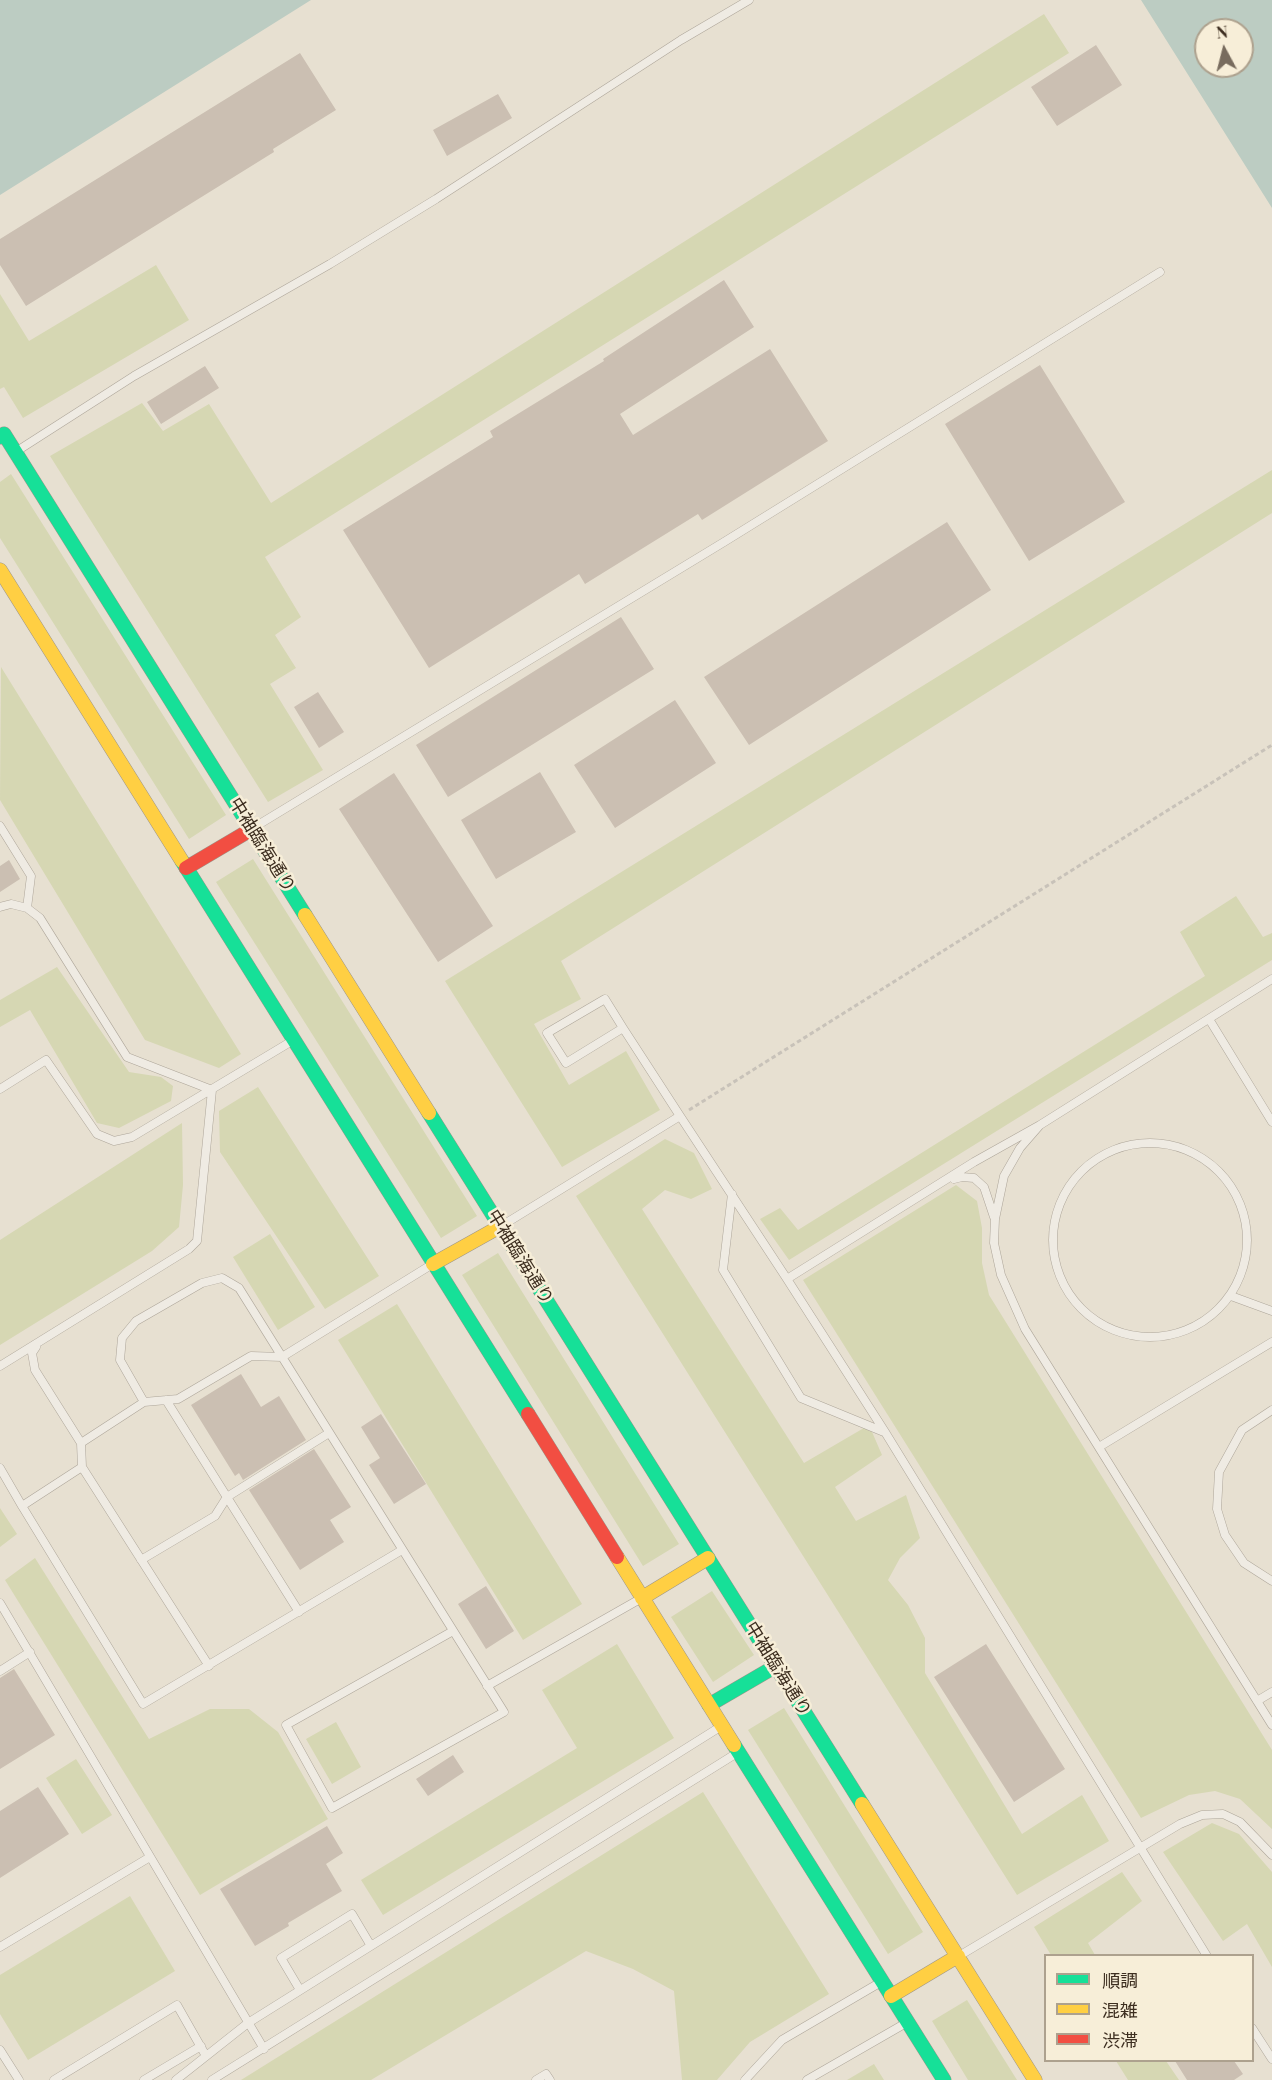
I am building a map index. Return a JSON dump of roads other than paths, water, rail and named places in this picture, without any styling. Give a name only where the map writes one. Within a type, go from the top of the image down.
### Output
[{"type":"street","name":"中袖臨海通り","points":[[2,436],[16,452],[1035,2080]]},
{"type":"street","points":[[0,570],[944,2080]]},
{"type":"street","points":[[186,868],[252,829]]},
{"type":"street","points":[[433,1264],[501,1226]]},
{"type":"street","points":[[642,1598],[708,1558]]},
{"type":"street","points":[[709,1705],[776,1666]]},
{"type":"street","points":[[891,1996],[958,1956]]},
{"type":"lane","points":[[16,452],[134,376],[320,270],[436,199],[681,40],[749,0]]},
{"type":"lane","points":[[252,829],[724,542],[1160,272]]},
{"type":"lane","points":[[0,826],[3,837],[31,876],[27,908]]},
{"type":"lane","points":[[0,907],[11,904],[27,908],[39,918],[127,1057],[212,1090]]},
{"type":"lane","points":[[787,1279],[1040,1125],[1272,979]]},
{"type":"lane","points":[[623,1028],[566,1063],[547,1033],[604,999],[732,1194],[885,1432],[1206,1954]]},
{"type":"lane","points":[[1209,1019],[1272,1122]]},
{"type":"lane","points":[[0,1089],[46,1060],[97,1134],[114,1141],[132,1137],[293,1041]]},
{"type":"lane","points":[[0,1366],[39,1344],[189,1249],[197,1241],[212,1090]]},
{"type":"lane","points":[[501,1226],[680,1116]]},
{"type":"lane","points":[[1040,1125],[1020,1148],[1004,1176],[995,1219],[994,1243],[1001,1275],[1025,1329],[1272,1725]]},
{"type":"lane","points":[[1139,1143],[1175,1145],[1206,1160],[1229,1182],[1247,1225],[1246,1259],[1231,1296],[1207,1320],[1176,1334],[1142,1337],[1101,1324],[1074,1302],[1058,1273],[1052,1239],[1055,1216],[1069,1185],[1106,1152],[1139,1143]]},
{"type":"lane","points":[[944,1182],[962,1177],[974,1178],[984,1187],[995,1219]]},
{"type":"lane","points":[[732,1194],[723,1270],[801,1398],[885,1432]]},
{"type":"lane","points":[[81,1443],[144,1402],[178,1399],[251,1356],[282,1357],[433,1264]]},
{"type":"lane","points":[[144,1402],[120,1360],[122,1338],[136,1321],[202,1284],[222,1278],[239,1288],[504,1712],[332,1808],[286,1725],[453,1631]]},
{"type":"lane","points":[[1231,1296],[1272,1311]]},
{"type":"lane","points":[[1100,1447],[1272,1342]]},
{"type":"lane","points":[[39,1344],[32,1353],[34,1370],[81,1443],[82,1467],[209,1666]]},
{"type":"lane","points":[[166,1400],[299,1612]]},
{"type":"lane","points":[[1272,1410],[1242,1430],[1219,1472],[1217,1509],[1225,1535],[1244,1563],[1272,1581]]},
{"type":"lane","points":[[141,1560],[215,1516],[227,1497],[329,1433]]},
{"type":"lane","points":[[22,1506],[82,1467]]},
{"type":"lane","points":[[0,1468],[142,1704],[402,1550]]},
{"type":"lane","points":[[487,1686],[642,1598]]},
{"type":"lane","points":[[0,1604],[264,2049]]},
{"type":"lane","points":[[0,1671],[30,1652]]},
{"type":"lane","points":[[1257,1701],[1272,1692]]},
{"type":"lane","points":[[176,2080],[248,2023],[722,1726]]},
{"type":"lane","points":[[212,2080],[738,1752]]},
{"type":"lane","points":[[958,1956],[1180,1824],[1202,1815],[1223,1814],[1240,1822],[1272,1855]]},
{"type":"lane","points":[[0,1947],[150,1857]]},
{"type":"lane","points":[[300,1990],[281,1958],[352,1914],[371,1946]]},
{"type":"lane","points":[[745,2080],[782,2040],[882,1982]]},
{"type":"lane","points":[[54,2080],[177,2005],[206,2056]]},
{"type":"lane","points":[[807,2080],[907,2022]]},
{"type":"lane","points":[[1254,2031],[1272,2059]]},
{"type":"lane","points":[[144,2080],[201,2046]]},
{"type":"lane","points":[[0,2050],[19,2080]]},
{"type":"lane","points":[[536,2080],[546,2074],[550,2080]]}]
